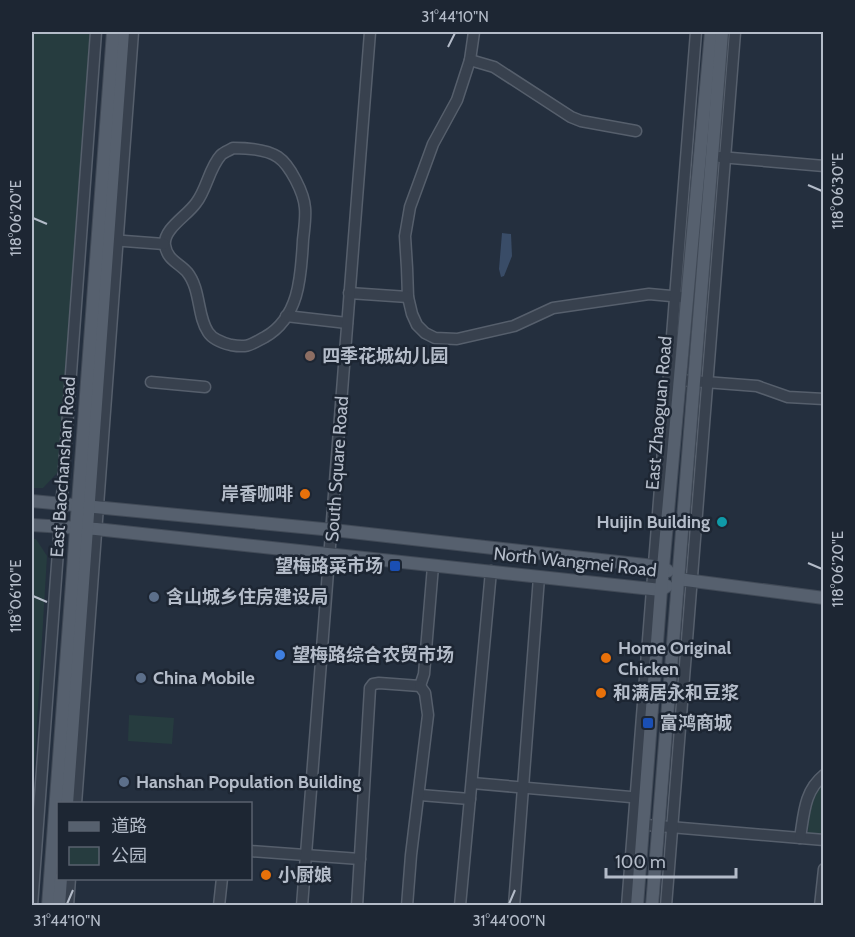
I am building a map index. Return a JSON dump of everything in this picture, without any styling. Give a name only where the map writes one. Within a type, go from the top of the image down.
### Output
[{"type":"main road","name":"East Baochanshan Road","points":[[108,240],[113,32]]},
{"type":"main road","name":"East Baochanshan Road","points":[[67,802],[123,32]]},
{"type":"main road","name":"East Zhaoguan Road","points":[[638,906],[638,824],[658,566],[680,380],[681,297],[711,32]]},
{"type":"main road","name":"East Zhaoguan Road","points":[[652,906],[665,826],[700,382],[711,156],[722,32]]},
{"type":"main road","name":"North Wangmei Road","points":[[32,501],[333,530],[658,566],[684,580]]},
{"type":"main road","name":"North Wangmei Road","points":[[32,525],[87,528],[656,590],[684,580]]},
{"type":"main road","name":"East Baochanshan Road","points":[[57,802],[87,528]]},
{"type":"main road","points":[[684,580],[824,598]]},
{"type":"main road","name":"East Baochanshan Road","points":[[48,906],[57,802]]},
{"type":"main road","points":[[59,906],[61,880]]},
{"type":"street","points":[[32,906],[34,837],[60,526],[96,32]]},
{"type":"street","points":[[133,32],[108,240],[164,244]]},
{"type":"street","name":"South Square Road","points":[[302,906],[332,554],[349,293],[370,32]]},
{"type":"street","points":[[474,32],[470,60],[457,100],[433,144],[410,207],[405,236],[408,297],[417,325],[424,333],[435,338],[457,339],[514,326],[553,308],[649,294],[681,297]]},
{"type":"street","points":[[658,566],[681,297],[696,32]]},
{"type":"street","points":[[700,382],[725,157],[735,32]]},
{"type":"street","points":[[470,60],[494,67],[571,117],[588,123],[636,131]]},
{"type":"street","points":[[233,148],[245,148],[276,155],[292,174],[305,207],[301,279],[294,303],[283,322],[269,335],[247,347],[222,343],[209,334],[202,319],[201,302],[188,273],[170,259],[164,244],[169,229],[181,220],[196,203],[222,154],[233,148]]},
{"type":"street","points":[[698,155],[824,166]]},
{"type":"street","points":[[349,293],[408,297]]},
{"type":"street","points":[[286,316],[347,323]]},
{"type":"street","points":[[680,380],[757,386],[788,397],[824,399]]},
{"type":"street","points":[[151,382],[205,387]]},
{"type":"street","points":[[76,802],[87,528]]},
{"type":"street","points":[[420,686],[424,674],[433,566]]},
{"type":"street","points":[[460,906],[491,571]]},
{"type":"street","points":[[514,906],[539,577]]},
{"type":"street","points":[[357,906],[370,688],[373,684],[379,683],[420,686]]},
{"type":"street","points":[[408,906],[411,855],[428,715],[425,693],[420,686]]},
{"type":"street","points":[[648,700],[674,703]]},
{"type":"street","points":[[800,838],[806,800],[814,783],[824,775]]},
{"type":"street","points":[[472,783],[640,798]]},
{"type":"street","points":[[420,795],[470,799]]},
{"type":"street","points":[[627,906],[638,824],[824,840]]},
{"type":"street","points":[[665,826],[666,906]]},
{"type":"street","points":[[34,837],[53,839]]},
{"type":"street","points":[[252,851],[360,859]]},
{"type":"street","points":[[820,906],[824,869]]},
{"type":"street","points":[[69,906],[70,880]]},
{"type":"street","points":[[219,906],[222,880]]},
{"type":"green space","points":[[33,32],[90,32],[58,472],[43,488],[32,488]]},
{"type":"green space","points":[[32,539],[36,539],[47,556],[32,806]]},
{"type":"green space","points":[[129,715],[174,718],[172,744],[128,741]]},
{"type":"green space","points":[[823,783],[823,836],[808,833],[811,807]]},
{"type":"water","points":[[502,233],[511,234],[512,256],[504,276],[501,277],[499,269]]},
{"type":"place","name":"四季花城幼儿园","points":[[310,356]]},
{"type":"place","name":"岸香咖啡","points":[[305,494]]},
{"type":"place","name":"Huijin Building","points":[[722,522]]},
{"type":"place","name":"望梅路菜市场","points":[[395,566]]},
{"type":"place","name":"含山城乡住房建设局","points":[[154,597]]},
{"type":"place","name":"望梅路综合农贸市场","points":[[280,655]]},
{"type":"place","name":"Home Original Chicken","points":[[606,658]]},
{"type":"place","name":"China Mobile","points":[[141,678]]},
{"type":"place","name":"和满居永和豆浆","points":[[601,693]]},
{"type":"place","name":"富鸿商城","points":[[648,723]]},
{"type":"place","name":"Hanshan Population Building","points":[[124,782]]},
{"type":"place","name":"小厨娘","points":[[266,875]]}]
